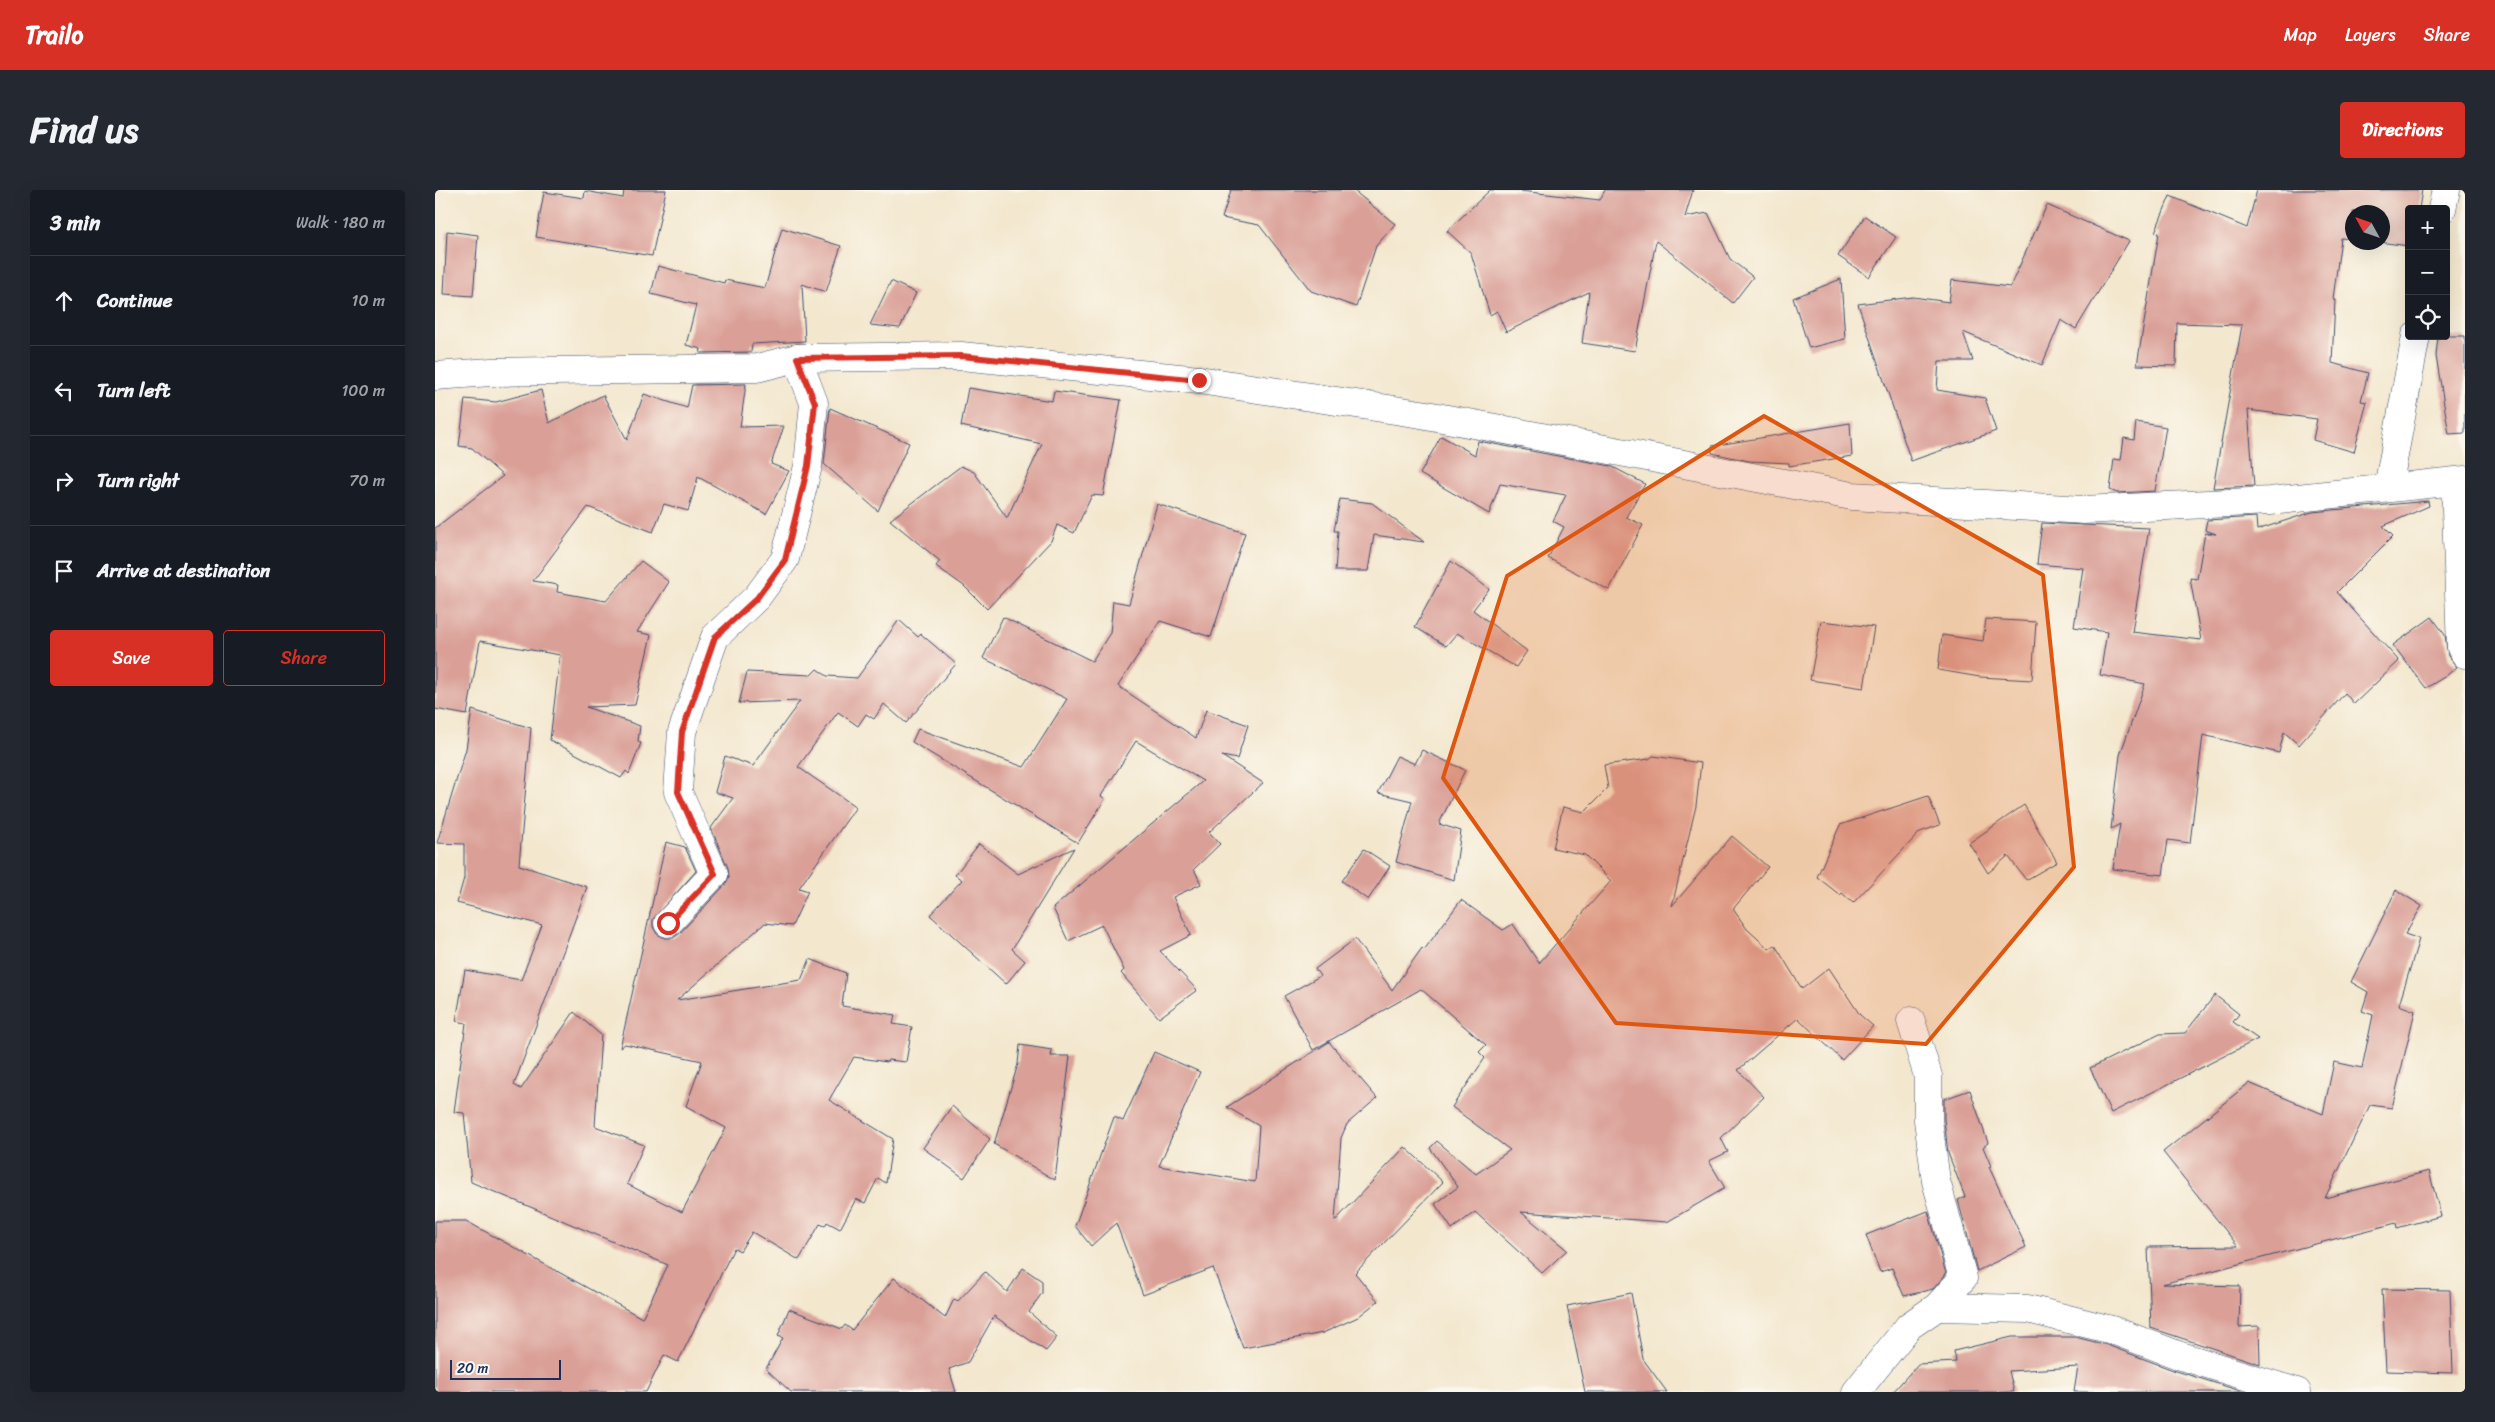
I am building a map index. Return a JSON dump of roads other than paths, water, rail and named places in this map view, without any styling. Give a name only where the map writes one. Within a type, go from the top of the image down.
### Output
[{"type":"street","points":[[2443,205],[2446,190]]},
{"type":"street","points":[[2387,488],[2415,340]]},
{"type":"street","points":[[435,376],[501,372],[757,368],[797,358],[961,356],[1199,380],[1421,414],[1851,496],[2083,510],[2270,501],[2460,481],[2461,648],[2465,654]]},
{"type":"street","points":[[668,923],[715,874],[678,792],[682,732],[715,637],[757,598],[785,560],[808,466],[815,403],[797,358]]},
{"type":"street","points":[[1856,1392],[1909,1326],[1937,1307],[1963,1278],[1936,1181],[1927,1120],[1928,1076],[1911,1021]]},
{"type":"street","points":[[1937,1307],[2027,1309],[2112,1330],[2178,1355],[2297,1392]]}]
